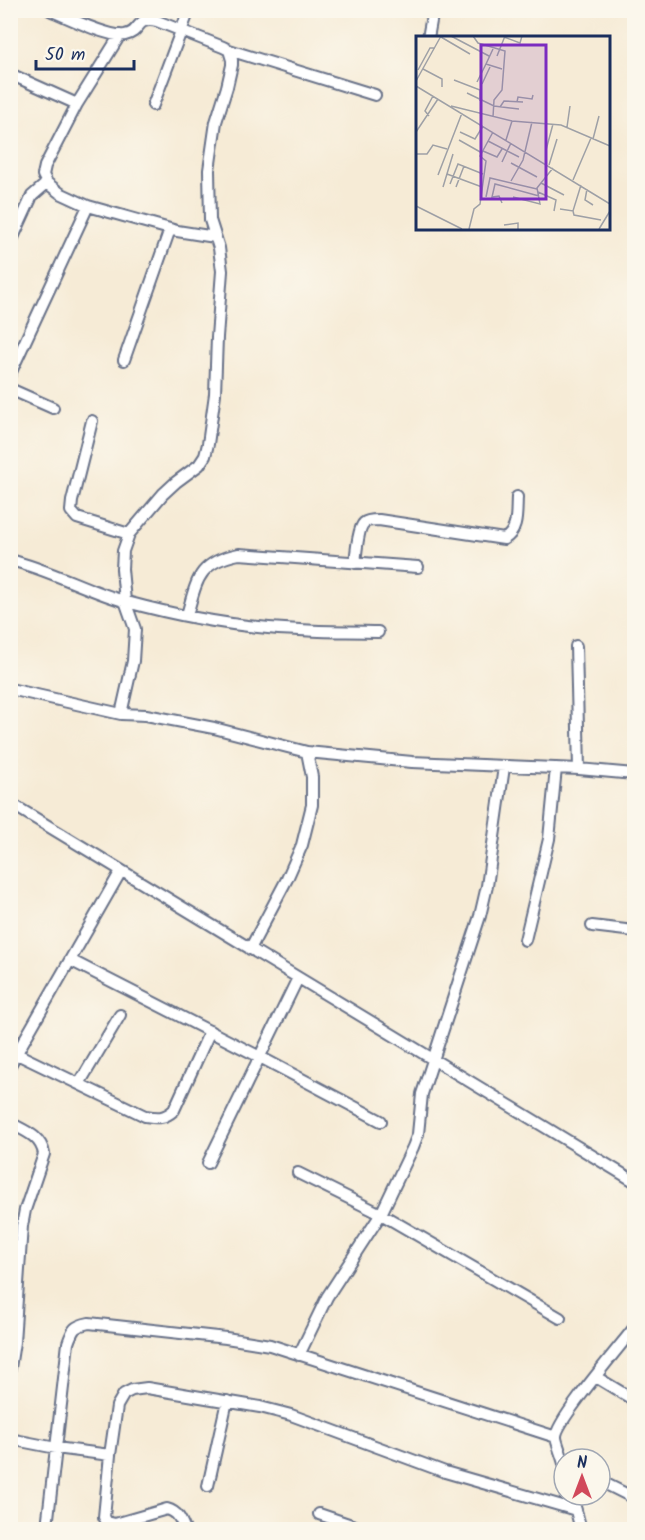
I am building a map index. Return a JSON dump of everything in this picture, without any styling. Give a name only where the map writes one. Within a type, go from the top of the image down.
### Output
[{"type":"street","points":[[50,10],[85,26],[120,35],[128,35],[142,21],[148,19],[229,50],[375,95]]},
{"type":"street","points":[[153,105],[189,10]]},
{"type":"street","points":[[428,36],[433,10]]},
{"type":"street","points":[[120,35],[77,104],[45,166],[43,175],[46,183],[60,193],[88,206],[170,229],[215,237]]},
{"type":"street","points":[[121,714],[133,661],[135,628],[125,602],[123,551],[129,534],[163,494],[199,465],[205,456],[208,444],[215,394],[216,337],[222,271],[219,248],[210,220],[209,170],[216,122],[232,65],[229,50]]},
{"type":"street","points":[[10,74],[77,104]]},
{"type":"street","points":[[10,244],[32,196],[46,183]]},
{"type":"street","points":[[10,374],[88,206]]},
{"type":"street","points":[[124,360],[170,229]]},
{"type":"street","points":[[10,389],[53,408]]},
{"type":"street","points":[[92,421],[71,510],[76,518],[129,534]]},
{"type":"street","points":[[355,563],[360,529],[364,523],[370,521],[379,520],[504,539],[514,530],[517,497]]},
{"type":"street","points":[[187,615],[202,571],[213,561],[225,556],[239,554],[418,567]]},
{"type":"street","points":[[10,560],[30,565],[125,602],[187,615],[239,625],[298,630],[378,632]]},
{"type":"street","points":[[576,646],[579,769]]},
{"type":"street","points":[[10,689],[121,714],[146,715],[214,729],[307,752],[412,762],[579,769],[634,774]]},
{"type":"street","points":[[250,949],[302,845],[312,805],[312,777],[307,752]]},
{"type":"street","points":[[299,1354],[327,1298],[381,1214],[409,1159],[418,1134],[422,1094],[480,916],[487,886],[504,767]]},
{"type":"street","points":[[525,940],[549,839],[555,768]]},
{"type":"street","points":[[11,805],[634,1182]]},
{"type":"street","points":[[10,1065],[121,871]]},
{"type":"street","points":[[592,926],[634,931]]},
{"type":"street","points":[[70,960],[381,1121]]},
{"type":"street","points":[[208,1163],[298,978]]},
{"type":"street","points":[[79,1084],[120,1015]]},
{"type":"street","points":[[17,1054],[145,1116],[161,1118],[174,1110],[210,1031]]},
{"type":"street","points":[[10,1123],[40,1140],[44,1154],[25,1210],[22,1226],[14,1284],[14,1342],[10,1368]]},
{"type":"street","points":[[298,1173],[381,1214],[560,1318]]},
{"type":"street","points":[[48,1518],[68,1343],[72,1331],[78,1325],[89,1323],[226,1338],[270,1346],[556,1437]]},
{"type":"street","points":[[559,1447],[556,1437],[564,1419],[634,1328]]},
{"type":"street","points":[[596,1377],[634,1400]]},
{"type":"street","points":[[185,1530],[174,1511],[167,1509],[115,1524],[107,1522],[104,1517],[117,1406],[124,1394],[132,1390],[147,1388],[260,1407],[291,1415],[445,1472],[576,1510]]},
{"type":"street","points":[[208,1486],[227,1401]]},
{"type":"street","points":[[10,1439],[110,1455]]},
{"type":"street","points":[[612,1487],[634,1498]]},
{"type":"street","points":[[575,1507],[581,1530]]},
{"type":"street","points":[[319,1514],[366,1530]]}]
